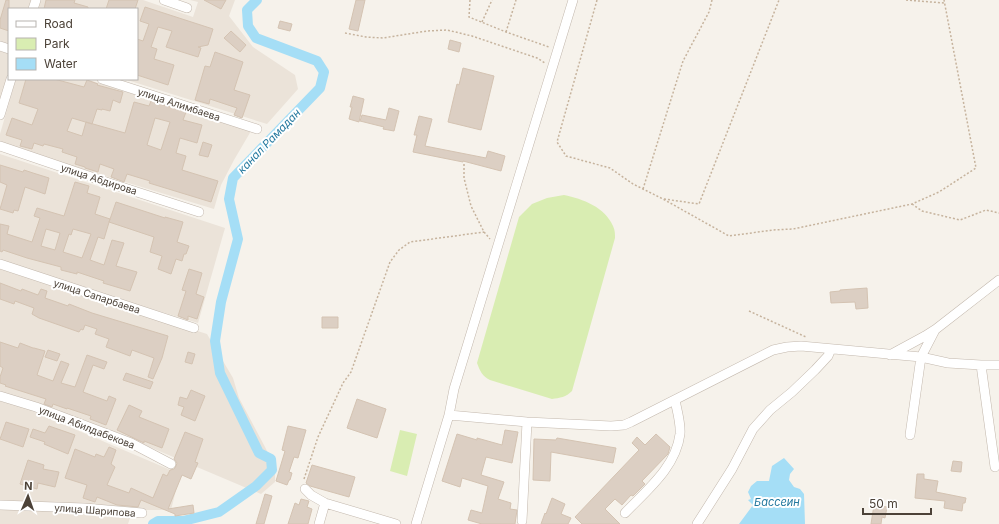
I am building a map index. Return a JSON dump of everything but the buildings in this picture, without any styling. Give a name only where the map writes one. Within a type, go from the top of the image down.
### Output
[{"type":"street","points":[[164,0],[187,8]]},
{"type":"street","points":[[416,524],[449,415],[454,389],[573,0]]},
{"type":"street","points":[[0,115],[11,80]]},
{"type":"street","name":"улица Алимбаева","points":[[105,80],[257,129]]},
{"type":"street","name":"улица Абдирова","points":[[0,146],[199,212]]},
{"type":"street","name":"улица Сапарбаева","points":[[0,264],[194,328]]},
{"type":"street","points":[[890,355],[936,330],[999,280]]},
{"type":"street","points":[[910,435],[921,357],[936,330]]},
{"type":"street","points":[[449,415],[527,422],[617,426],[631,422],[773,350],[787,347],[801,346],[921,357],[948,363],[999,365]]},
{"type":"street","points":[[697,524],[732,469],[753,428],[770,410],[816,370],[828,356],[831,349]]},
{"type":"street","points":[[981,365],[995,467]]},
{"type":"street","name":"улица Абилдабекова","points":[[0,396],[36,407],[132,443],[171,464]]},
{"type":"street","points":[[625,513],[661,476],[674,455],[680,433],[679,417],[675,400]]},
{"type":"street","points":[[522,521],[527,422]]},
{"type":"street","points":[[305,489],[311,495],[325,503],[380,522],[396,524]]},
{"type":"street","points":[[319,524],[325,503]]},
{"type":"street","name":"улица Шарипова","points":[[0,505],[84,508],[142,513]]},
{"type":"path","points":[[470,0],[469,17],[557,50]]},
{"type":"path","points":[[482,22],[492,0]]},
{"type":"path","points":[[506,32],[516,0]]},
{"type":"path","points":[[598,0],[557,142],[566,156],[610,168],[633,184],[729,236],[793,229],[912,204],[939,192],[976,168],[944,0]]},
{"type":"path","points":[[643,189],[683,60],[709,12],[712,0]]},
{"type":"path","points":[[663,199],[699,204],[778,0]]},
{"type":"path","points":[[906,0],[944,3]]},
{"type":"path","points":[[345,33],[366,37],[383,38],[427,31],[447,30],[472,36],[542,60],[547,65],[549,76]]},
{"type":"path","points":[[464,164],[464,178],[471,206],[484,232],[497,248]]},
{"type":"path","points":[[912,204],[922,211],[960,220],[986,210],[999,213]]},
{"type":"path","points":[[305,489],[303,485],[304,478],[318,437],[343,383],[352,372],[390,262],[399,250],[410,242],[484,232]]},
{"type":"path","points":[[749,311],[810,339]]},
{"type":"shaded area","points":[[0,0],[33,0],[30,8],[8,8],[8,47],[0,44]]},
{"type":"shaded area","points":[[40,0],[143,0],[193,17],[198,2],[190,0],[235,0],[229,16],[253,47],[295,75],[298,89],[267,124],[127,80],[138,80],[138,8],[37,8]]},
{"type":"shaded area","points":[[0,51],[8,54],[8,76],[0,102]]},
{"type":"shaded area","points":[[16,80],[89,80],[251,131],[221,185],[214,209],[0,144],[0,134]]},
{"type":"shaded area","points":[[0,154],[225,228],[198,323],[0,263]]},
{"type":"shaded area","points":[[0,269],[207,334],[233,378],[239,398],[275,467],[275,482],[261,494],[126,437],[0,392]]},
{"type":"shaded area","points":[[0,401],[25,408],[180,474],[171,510],[140,510],[0,501]]},
{"type":"shaded area","points":[[0,508],[22,508],[130,518],[128,524],[0,524]]},
{"type":"green space","points":[[564,195],[593,205],[605,214],[614,229],[615,238],[572,391],[563,397],[552,399],[490,380],[485,377],[477,363],[519,217],[532,204],[547,198]]},
{"type":"green space","points":[[400,430],[417,434],[407,476],[390,471]]},
{"type":"water","name":"Бассеин","points":[[784,458],[794,469],[790,474],[789,480],[794,487],[800,489],[804,494],[805,524],[739,524],[753,505],[748,500],[751,499],[748,492],[751,486],[757,481],[769,481],[772,466]]},
{"type":"waterway","name":"канал Рамадан","points":[[153,524],[158,521],[183,521],[219,512],[256,486],[272,470],[271,459],[259,453],[220,373],[215,341],[221,302],[238,239],[229,199],[233,178],[320,88],[324,72],[317,61],[256,38],[248,26],[247,10],[257,0]]}]
